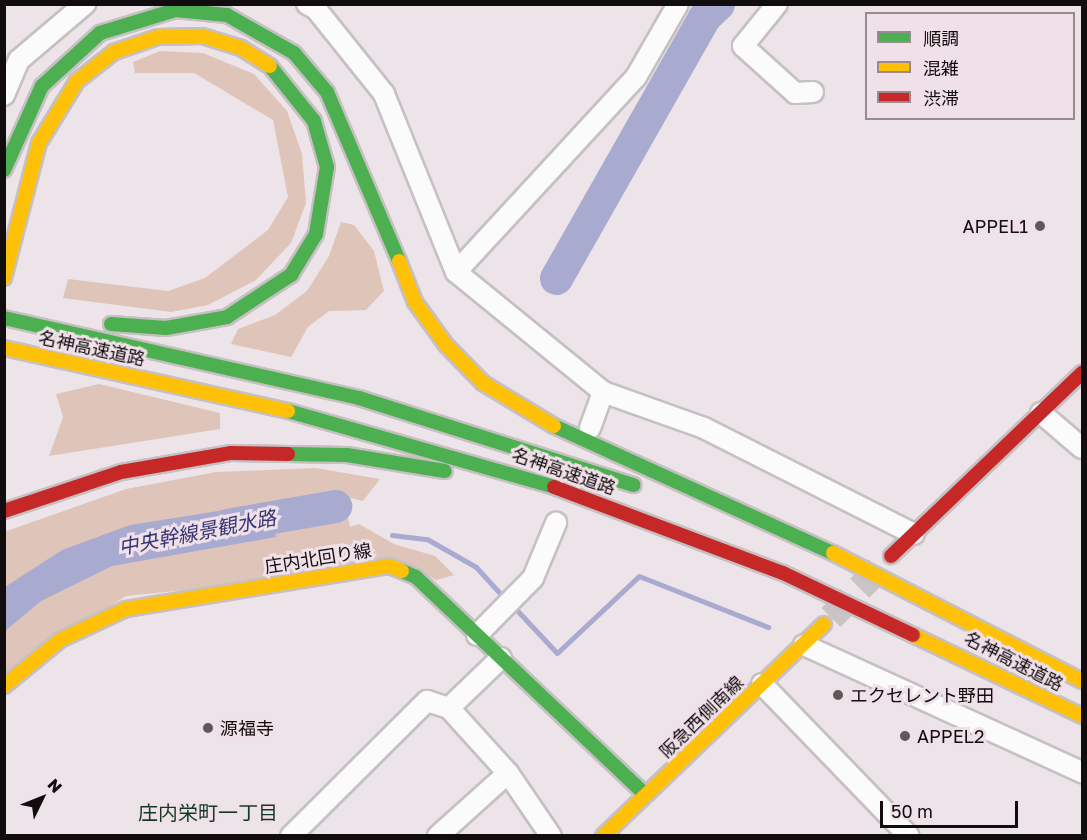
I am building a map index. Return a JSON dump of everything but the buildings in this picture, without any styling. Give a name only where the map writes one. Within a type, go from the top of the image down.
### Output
[{"type":"main road","points":[[4,170],[42,86],[100,33],[175,10],[227,15],[251,25],[294,53],[327,92],[356,150],[415,302],[446,345],[483,383],[564,432],[890,579],[1083,682]]},
{"type":"main road","points":[[4,278],[39,143],[62,99],[95,65],[136,42],[180,35],[222,40],[275,69],[314,121],[327,167],[316,234],[291,275],[251,306],[197,325],[134,326],[42,320],[4,306]]},
{"type":"main road","name":"名神高速道路","points":[[4,318],[42,320],[359,398],[646,489]]},
{"type":"main road","name":"名神高速道路","points":[[4,348],[349,425],[516,473],[703,540],[933,641],[1083,716]]},
{"type":"main road","points":[[891,556],[1083,373]]},
{"type":"main road","points":[[4,512],[157,463],[267,451],[347,454],[472,477],[605,516],[933,641]]},
{"type":"main road","name":"名神高速道路","points":[[689,505],[876,583],[1083,682]]},
{"type":"main road","name":"庄内北回り線","points":[[4,686],[60,640],[126,609],[360,568],[390,566],[416,577],[645,794]]},
{"type":"main road","name":"阪急西側南線","points":[[609,833],[645,794],[824,624]]},
{"type":"street","points":[[4,95],[19,60],[85,4]]},
{"type":"street","points":[[307,4],[316,9],[384,94],[456,272],[603,392],[704,428],[914,534]]},
{"type":"street","points":[[456,272],[636,77],[678,4]]},
{"type":"street","points":[[777,4],[743,46],[795,93],[813,92]]},
{"type":"street","points":[[590,428],[603,392]]},
{"type":"street","points":[[1041,412],[1083,448]]},
{"type":"street","points":[[477,635],[533,578],[556,523]]},
{"type":"street","points":[[804,645],[1083,772]]},
{"type":"street","points":[[449,708],[501,658]]},
{"type":"street","points":[[762,684],[909,836]]},
{"type":"street","points":[[291,836],[427,701],[449,708],[508,773],[551,836]]},
{"type":"street","points":[[438,836],[508,773]]},
{"type":"shaded area","points":[[160,51],[203,53],[254,74],[287,111],[302,154],[306,203],[291,243],[256,280],[208,305],[171,312],[63,298],[68,279],[168,291],[205,278],[268,230],[288,197],[273,120],[194,73],[135,73],[133,62]]},
{"type":"shaded area","points":[[341,222],[354,225],[374,251],[384,291],[366,310],[329,311],[308,327],[291,357],[231,344],[238,329],[275,315],[307,291],[329,256]]},
{"type":"shaded area","points":[[99,384],[220,413],[220,429],[49,456],[63,417],[56,394]]},
{"type":"shaded area","points":[[316,468],[380,479],[363,501],[343,496],[350,527],[359,524],[394,544],[435,556],[454,575],[436,580],[415,567],[126,596],[5,673],[4,532],[126,489],[216,472]]},
{"type":"water","points":[[269,503],[276,537],[112,566],[41,601],[5,631],[5,587],[62,550],[130,525]]},
{"type":"waterway","points":[[556,278],[704,17],[718,4]]},
{"type":"waterway","name":"中央幹線景観水路","points":[[227,525],[335,506]]},
{"type":"waterway","points":[[392,535],[427,539],[476,567],[506,600]]},
{"type":"waterway","points":[[513,606],[557,653],[639,576],[768,627]]},
{"type":"tunnel","points":[[831,617],[888,559]]},
{"type":"traffic: fast","points":[[4,170],[42,86],[100,33],[175,10],[227,15],[294,53],[327,92],[399,261]]},
{"type":"traffic: fast","points":[[111,324],[166,328],[227,317],[291,275],[316,234],[327,167],[314,121],[270,66]]},
{"type":"traffic: fast","points":[[4,318],[359,398],[634,485]]},
{"type":"traffic: fast","points":[[288,411],[554,487]]},
{"type":"traffic: fast","points":[[554,426],[833,553]]},
{"type":"traffic: fast","points":[[288,454],[347,455],[445,471]]},
{"type":"traffic: fast","points":[[402,571],[416,577],[645,794]]},
{"type":"traffic: slow","points":[[4,278],[39,143],[77,81],[114,52],[158,37],[202,36],[241,48],[270,66]]},
{"type":"traffic: slow","points":[[399,261],[415,302],[446,345],[483,383],[554,426]]},
{"type":"traffic: slow","points":[[4,348],[288,411]]},
{"type":"traffic: slow","points":[[833,553],[1082,681]]},
{"type":"traffic: slow","points":[[4,686],[60,640],[126,609],[390,566],[402,571]]},
{"type":"traffic: slow","points":[[603,836],[824,624]]},
{"type":"traffic: slow","points":[[913,635],[1082,716]]},
{"type":"traffic: jam","points":[[891,556],[1082,373]]},
{"type":"traffic: jam","points":[[4,511],[121,472],[231,453],[288,454]]},
{"type":"traffic: jam","points":[[554,487],[783,573],[913,635]]},
{"type":"place","name":"APPEL1","points":[[1040,226]]},
{"type":"place","name":"エクセレント野田","points":[[838,695]]},
{"type":"place","name":"源福寺","points":[[208,728]]},
{"type":"place","name":"APPEL2","points":[[905,736]]},
{"type":"district","name":"庄内栄町一丁目","points":[[208,812]]}]
